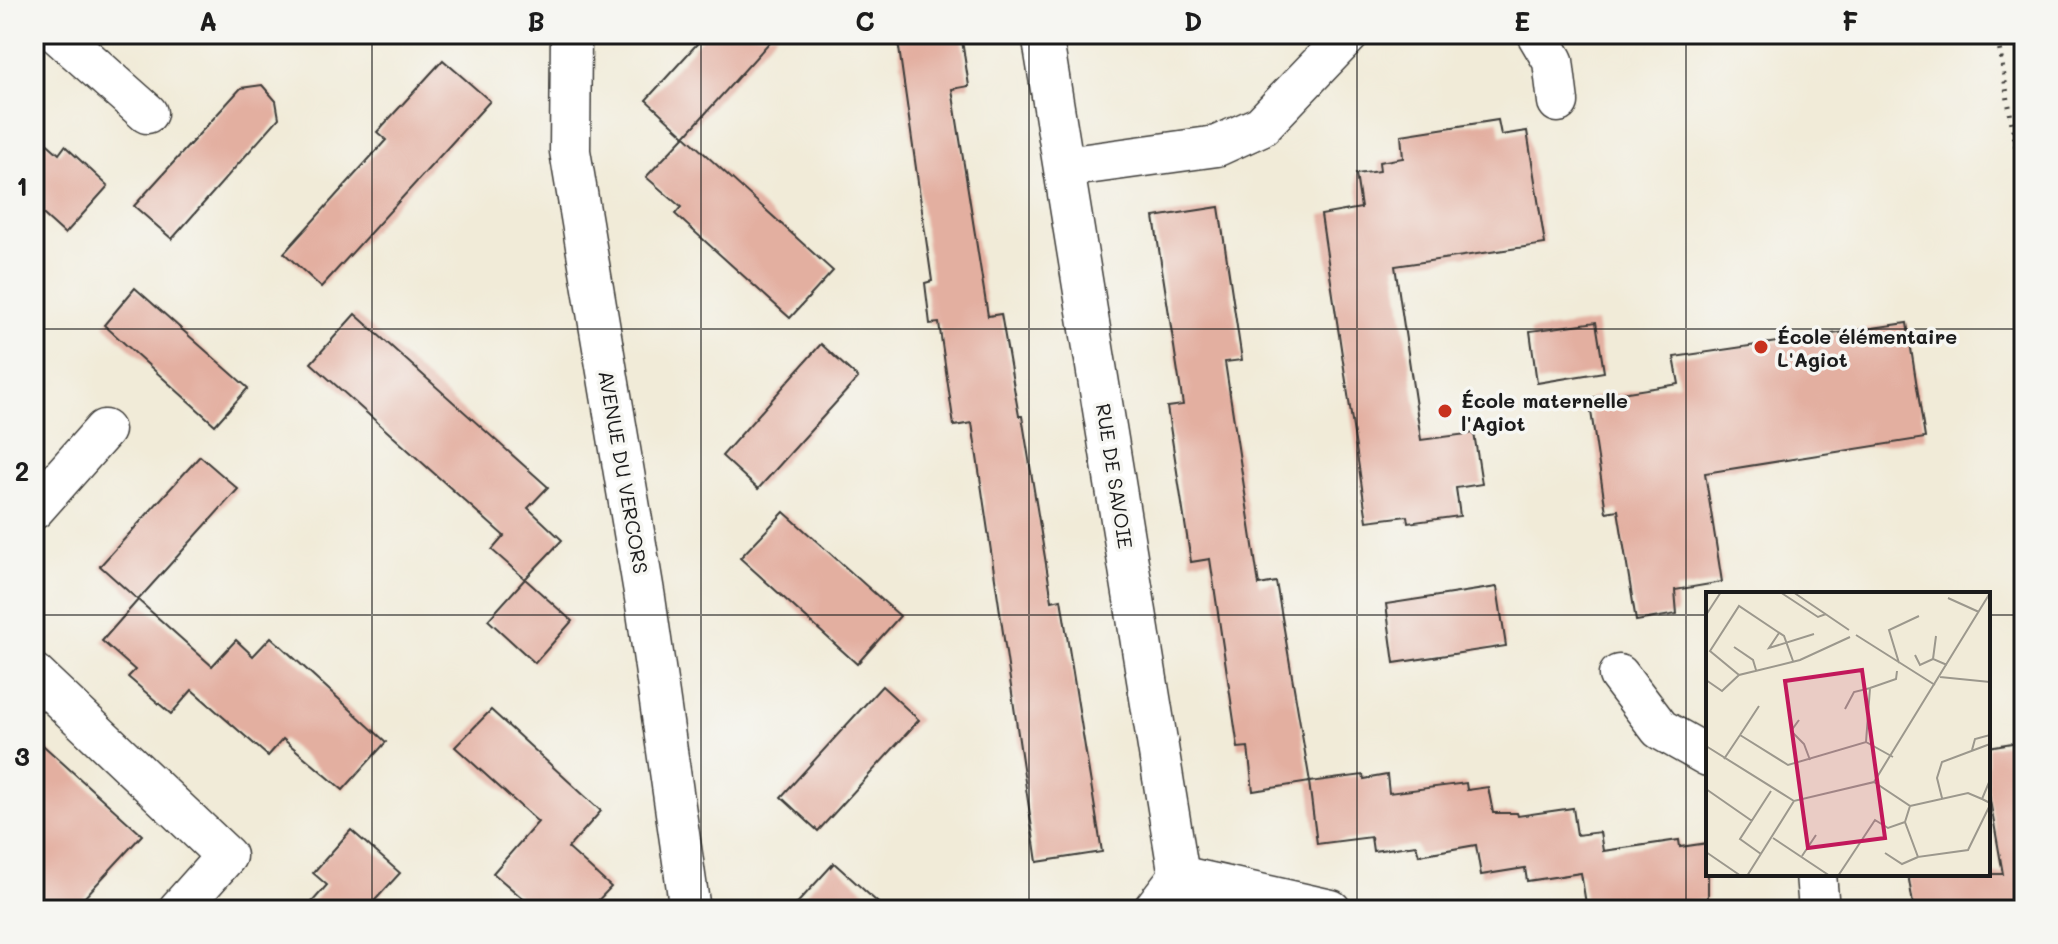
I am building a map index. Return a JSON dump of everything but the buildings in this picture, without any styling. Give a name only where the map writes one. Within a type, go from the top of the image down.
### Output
[{"type":"street","points":[[58,34],[147,113]]},
{"type":"street","name":"AVENUE DU VERCORS","points":[[571,34],[570,151],[645,598],[686,909]]},
{"type":"street","name":"RUE DE SAVOIE","points":[[1042,34],[1179,876]]},
{"type":"street","points":[[1065,167],[1217,146],[1261,126],[1349,34]]},
{"type":"street","points":[[1537,34],[1553,61],[1558,102]]},
{"type":"street","points":[[34,509],[104,430]]},
{"type":"street","points":[[34,674],[226,856],[178,910]]},
{"type":"street","points":[[1619,675],[1660,729],[1706,755]]},
{"type":"street","points":[[1153,910],[1179,876],[1331,910]]},
{"type":"street","points":[[1816,876],[1819,910]]},
{"type":"path","points":[[1997,34],[2024,196]]},
{"type":"place","name":"École élémentaire L'Agiot","points":[[1761,347]]},
{"type":"place","name":"École maternelle l'Agiot","points":[[1445,411]]}]
